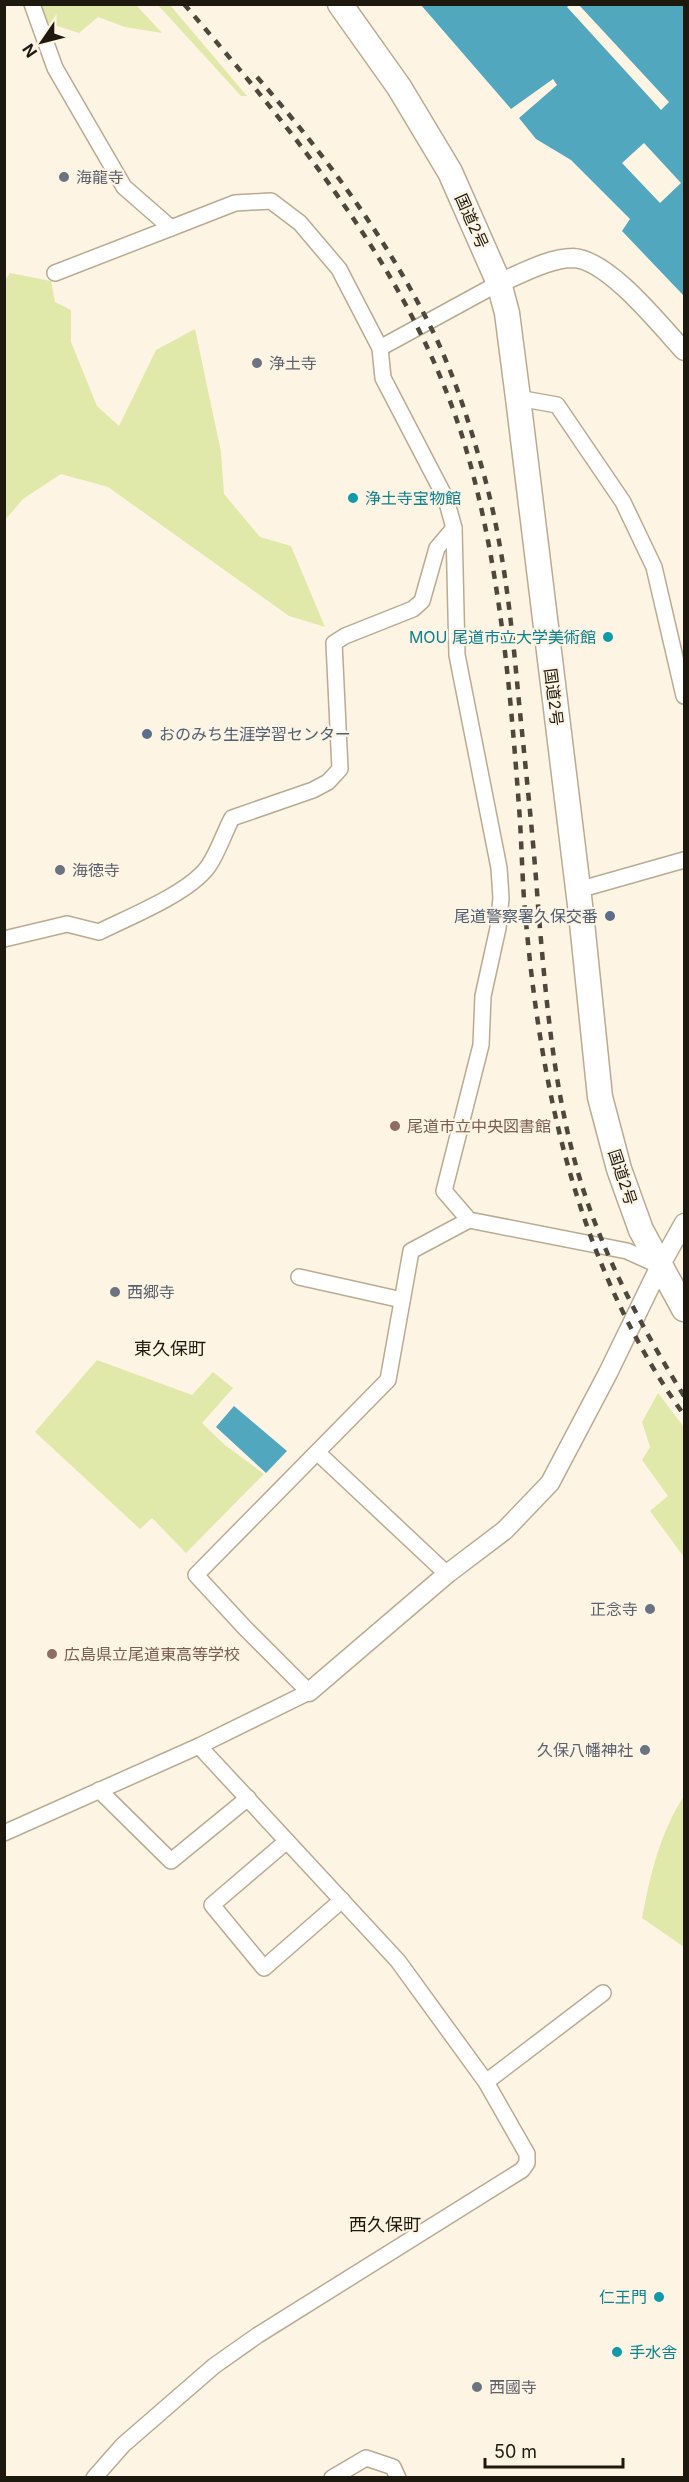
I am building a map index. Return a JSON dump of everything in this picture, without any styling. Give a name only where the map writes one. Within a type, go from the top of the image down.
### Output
[{"type":"highway","name":"国道2号","points":[[340,4],[399,87],[450,172],[499,283],[507,313],[578,890],[600,1098],[619,1169],[641,1230],[672,1255],[684,1310]]},
{"type":"street","points":[[32,4],[55,68],[124,187],[171,228]]},
{"type":"street","points":[[55,273],[235,203],[271,201],[300,223],[339,270],[380,348],[383,378],[446,499],[454,528],[457,655],[499,868],[501,890],[498,928],[483,996],[481,1045],[444,1191],[469,1220],[627,1251],[672,1255]]},
{"type":"street","points":[[380,348],[499,283],[574,258],[597,265],[621,284],[684,351]]},
{"type":"street","points":[[518,398],[557,405],[623,502],[654,567],[684,696]]},
{"type":"street","points":[[4,939],[67,924],[99,932],[178,891],[197,878],[208,867],[232,818],[314,790],[328,782],[340,769],[333,643],[413,609],[422,601],[437,548],[454,528]]},
{"type":"street","points":[[578,890],[684,860]]},
{"type":"street","points":[[309,1692],[196,1575],[388,1380],[411,1251],[469,1220]]},
{"type":"street","points":[[4,1833],[199,1746],[309,1692],[447,1574],[505,1530],[550,1483],[672,1255],[684,1222]]},
{"type":"street","points":[[299,1277],[402,1300]]},
{"type":"street","points":[[318,1453],[447,1574]]},
{"type":"street","points":[[94,2478],[123,2445],[214,2366],[258,2334],[522,2170],[527,2163],[527,2154],[486,2082],[398,1961],[199,1746]]},
{"type":"street","points":[[99,1791],[171,1861],[248,1798]]},
{"type":"street","points":[[287,1841],[212,1905],[264,1968],[342,1900]]},
{"type":"street","points":[[486,2082],[603,1993]]},
{"type":"street","points":[[332,2478],[366,2458],[393,2467],[398,2478]]},
{"type":"green space","points":[[41,5],[136,5],[162,33],[125,27],[98,17],[79,33],[48,23]]},
{"type":"green space","points":[[158,5],[170,5],[247,96],[241,96]]},
{"type":"green space","points":[[10,273],[51,281],[55,302],[71,310],[71,342],[97,406],[119,426],[156,350],[195,329],[221,452],[224,494],[260,537],[291,546],[325,627],[289,616],[108,487],[61,474],[23,499],[5,520],[4,282]]},
{"type":"green space","points":[[97,1360],[192,1395],[213,1372],[233,1388],[202,1423],[225,1445],[264,1474],[186,1553],[152,1518],[140,1529],[35,1432]]},
{"type":"green space","points":[[658,1393],[684,1427],[684,1557],[650,1511],[668,1496],[642,1460],[650,1447],[642,1422]]},
{"type":"green space","points":[[684,1796],[684,1947],[642,1918],[662,1840]]},
{"type":"water","points":[[421,5],[684,5],[684,296],[622,231],[630,219],[571,160],[536,139],[519,118],[557,85],[553,79],[511,109]]},
{"type":"water","points":[[234,1406],[287,1451],[266,1473],[216,1427]]},
{"type":"pier","points":[[579,5],[669,102],[661,110],[567,7]]},
{"type":"pier","points":[[644,143],[681,183],[660,203],[622,163]]},
{"type":"railway","points":[[184,4],[268,104],[347,209],[382,264],[414,321],[442,380],[464,442],[486,531],[501,623],[512,715],[525,908],[533,988],[556,1117],[572,1180],[593,1241],[618,1301],[648,1359],[684,1415]]},
{"type":"railway","points":[[257,77],[333,170],[399,270],[437,340],[467,419],[496,523],[505,579],[529,798],[548,1013],[565,1122],[584,1192],[604,1246],[641,1322],[684,1396]]},
{"type":"place","name":"海龍寺","points":[[64,177]]},
{"type":"place","name":"浄土寺","points":[[257,363]]},
{"type":"place","name":"浄土寺宝物館","points":[[353,498]]},
{"type":"place","name":"MOU 尾道市立大学美術館","points":[[608,637]]},
{"type":"place","name":"おのみち生涯学習センター","points":[[147,734]]},
{"type":"place","name":"海徳寺","points":[[60,870]]},
{"type":"place","name":"尾道警察署久保交番","points":[[610,916]]},
{"type":"place","name":"尾道市立中央図書館","points":[[395,1126]]},
{"type":"place","name":"西郷寺","points":[[115,1292]]},
{"type":"place","name":"正念寺","points":[[650,1609]]},
{"type":"place","name":"広島県立尾道東高等学校","points":[[52,1654]]},
{"type":"place","name":"久保八幡神社","points":[[645,1750]]},
{"type":"place","name":"仁王門","points":[[659,2297]]},
{"type":"place","name":"手水舎","points":[[617,2352]]},
{"type":"place","name":"西國寺","points":[[477,2387]]},
{"type":"district","name":"東久保町","points":[[170,1349]]},
{"type":"district","name":"西久保町","points":[[385,2225]]}]
